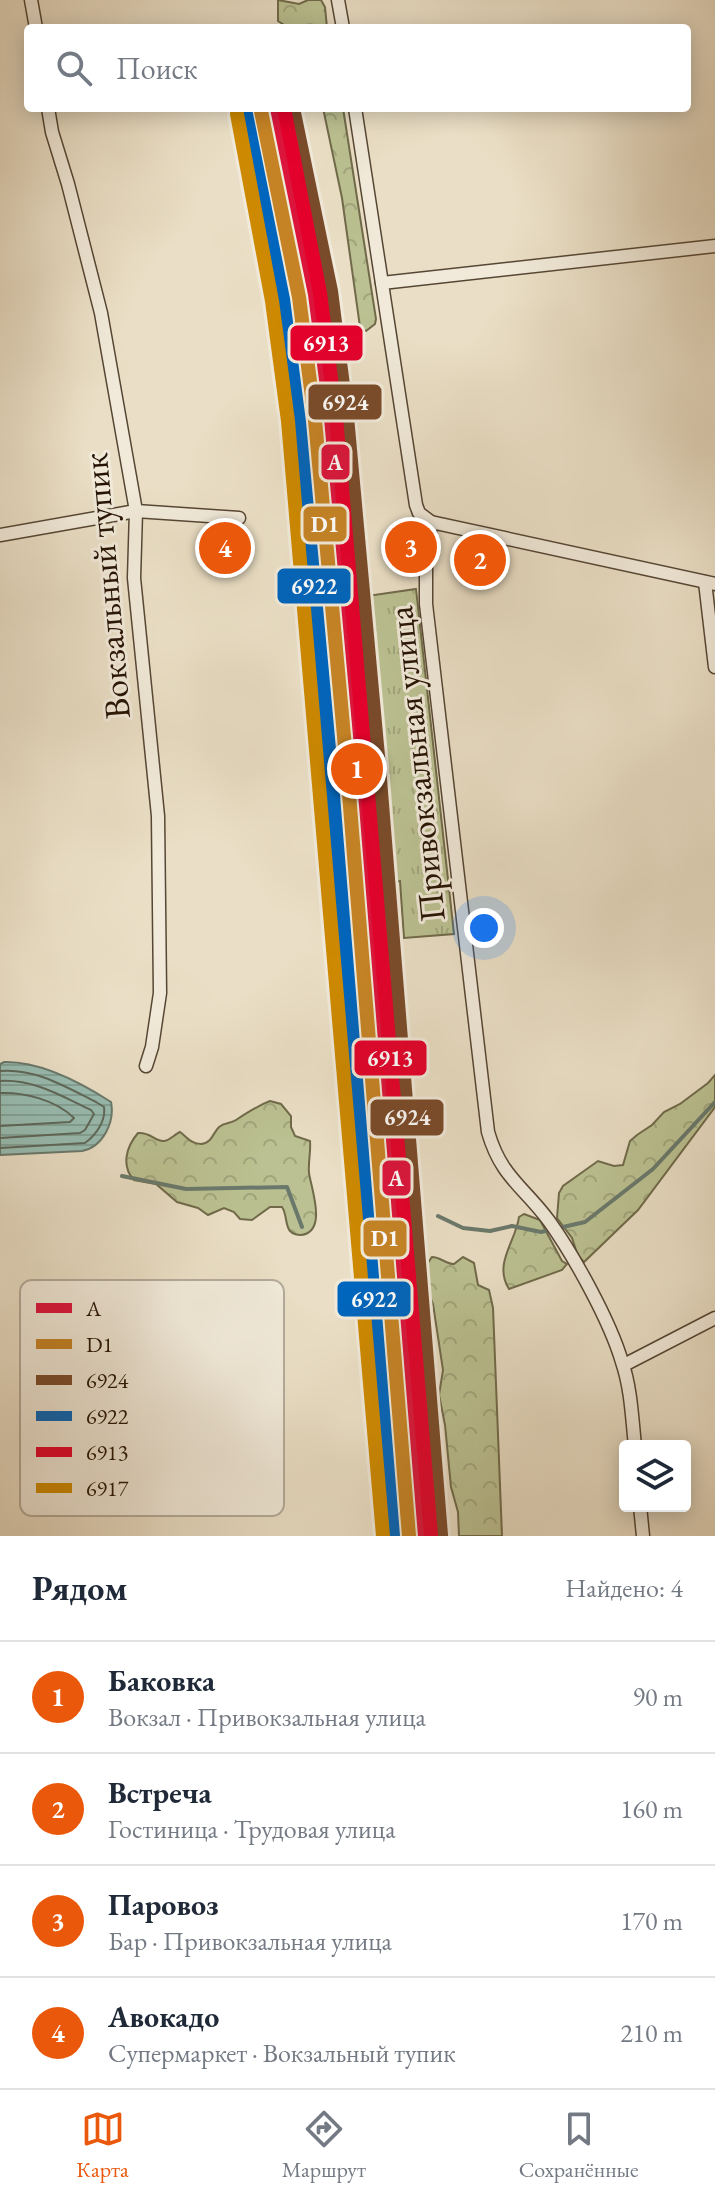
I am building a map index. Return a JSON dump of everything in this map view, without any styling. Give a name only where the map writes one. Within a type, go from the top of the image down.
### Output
[{"type":"street","points":[[31,0],[35,24]]},
{"type":"street","points":[[338,0],[342,24]]},
{"type":"street","name":"Вокзальный тупик","points":[[49,112],[101,313],[136,511],[134,578],[158,846],[160,993],[146,1066]]},
{"type":"street","points":[[356,112],[419,513],[431,522],[710,583],[715,667]]},
{"type":"street","points":[[382,283],[715,246]]},
{"type":"street","points":[[0,535],[136,511],[239,518]]},
{"type":"street","name":"Привокзальная улица","points":[[431,522],[426,604],[483,1102],[493,1149],[510,1179],[550,1223],[583,1278],[624,1365],[634,1440]]},
{"type":"street","points":[[624,1365],[715,1318]]},
{"type":"street","points":[[641,1512],[643,1536]]},
{"type":"green space","points":[[278,0],[299,4],[321,0],[325,7],[327,24],[283,24],[278,21]]},
{"type":"green space","points":[[324,112],[344,112],[376,319],[375,324],[366,331],[360,327],[342,198]]},
{"type":"green space","points":[[416,589],[454,934],[404,938],[400,881],[388,882],[367,596]]},
{"type":"green space","points":[[715,1075],[715,1107],[638,1210],[584,1262],[557,1218],[559,1193],[563,1186],[598,1161],[614,1166],[623,1165],[630,1141]]},
{"type":"green space","points":[[270,1101],[281,1104],[291,1116],[295,1136],[310,1141],[309,1173],[316,1218],[309,1232],[300,1235],[290,1231],[282,1207],[270,1207],[252,1220],[240,1219],[224,1208],[208,1215],[198,1208],[177,1202],[156,1184],[134,1180],[130,1175],[127,1156],[130,1144],[138,1133],[165,1141],[180,1132],[194,1143],[204,1144],[221,1125]]},
{"type":"green space","points":[[524,1214],[540,1220],[562,1261],[567,1264],[562,1270],[509,1289],[503,1271],[504,1262],[519,1217]]},
{"type":"green space","points":[[432,1257],[454,1264],[463,1257],[474,1263],[478,1285],[489,1290],[493,1308],[502,1536],[459,1536],[439,1395],[443,1370],[433,1304],[423,1280],[425,1267]]},
{"type":"water","points":[[4,1062],[46,1069],[73,1080],[111,1102],[111,1118],[101,1139],[82,1151],[0,1155],[0,1064]]},
{"type":"waterway","points":[[438,1216],[463,1228],[490,1231],[512,1226],[541,1232],[585,1222],[653,1169],[715,1102]]},
{"type":"waterway","points":[[122,1176],[186,1189],[287,1187],[302,1227]]},
{"type":"transit line","name":"D1","points":[[261,112],[299,297],[315,420],[347,769],[409,1536]]},
{"type":"transit line","name":"A","points":[[278,112],[315,294],[331,418],[363,768],[425,1536]]},
{"type":"transit line","name":"6913","points":[[285,112],[320,293],[336,417],[431,1535]]},
{"type":"transit line","name":"6924","points":[[294,112],[331,291],[347,417],[379,767],[441,1535]]},
{"type":"transit line","name":"6917","points":[[237,114],[272,301],[288,421],[383,1536]]},
{"type":"transit line","name":"6922","points":[[246,114],[283,299],[299,422],[331,771],[393,1536]]},
{"type":"place","name":"Паровоз","points":[[411,547]]},
{"type":"place","name":"Авокадо","points":[[225,548]]},
{"type":"place","name":"Встреча","points":[[480,560]]},
{"type":"place","name":"Баковка","points":[[357,769]]}]
